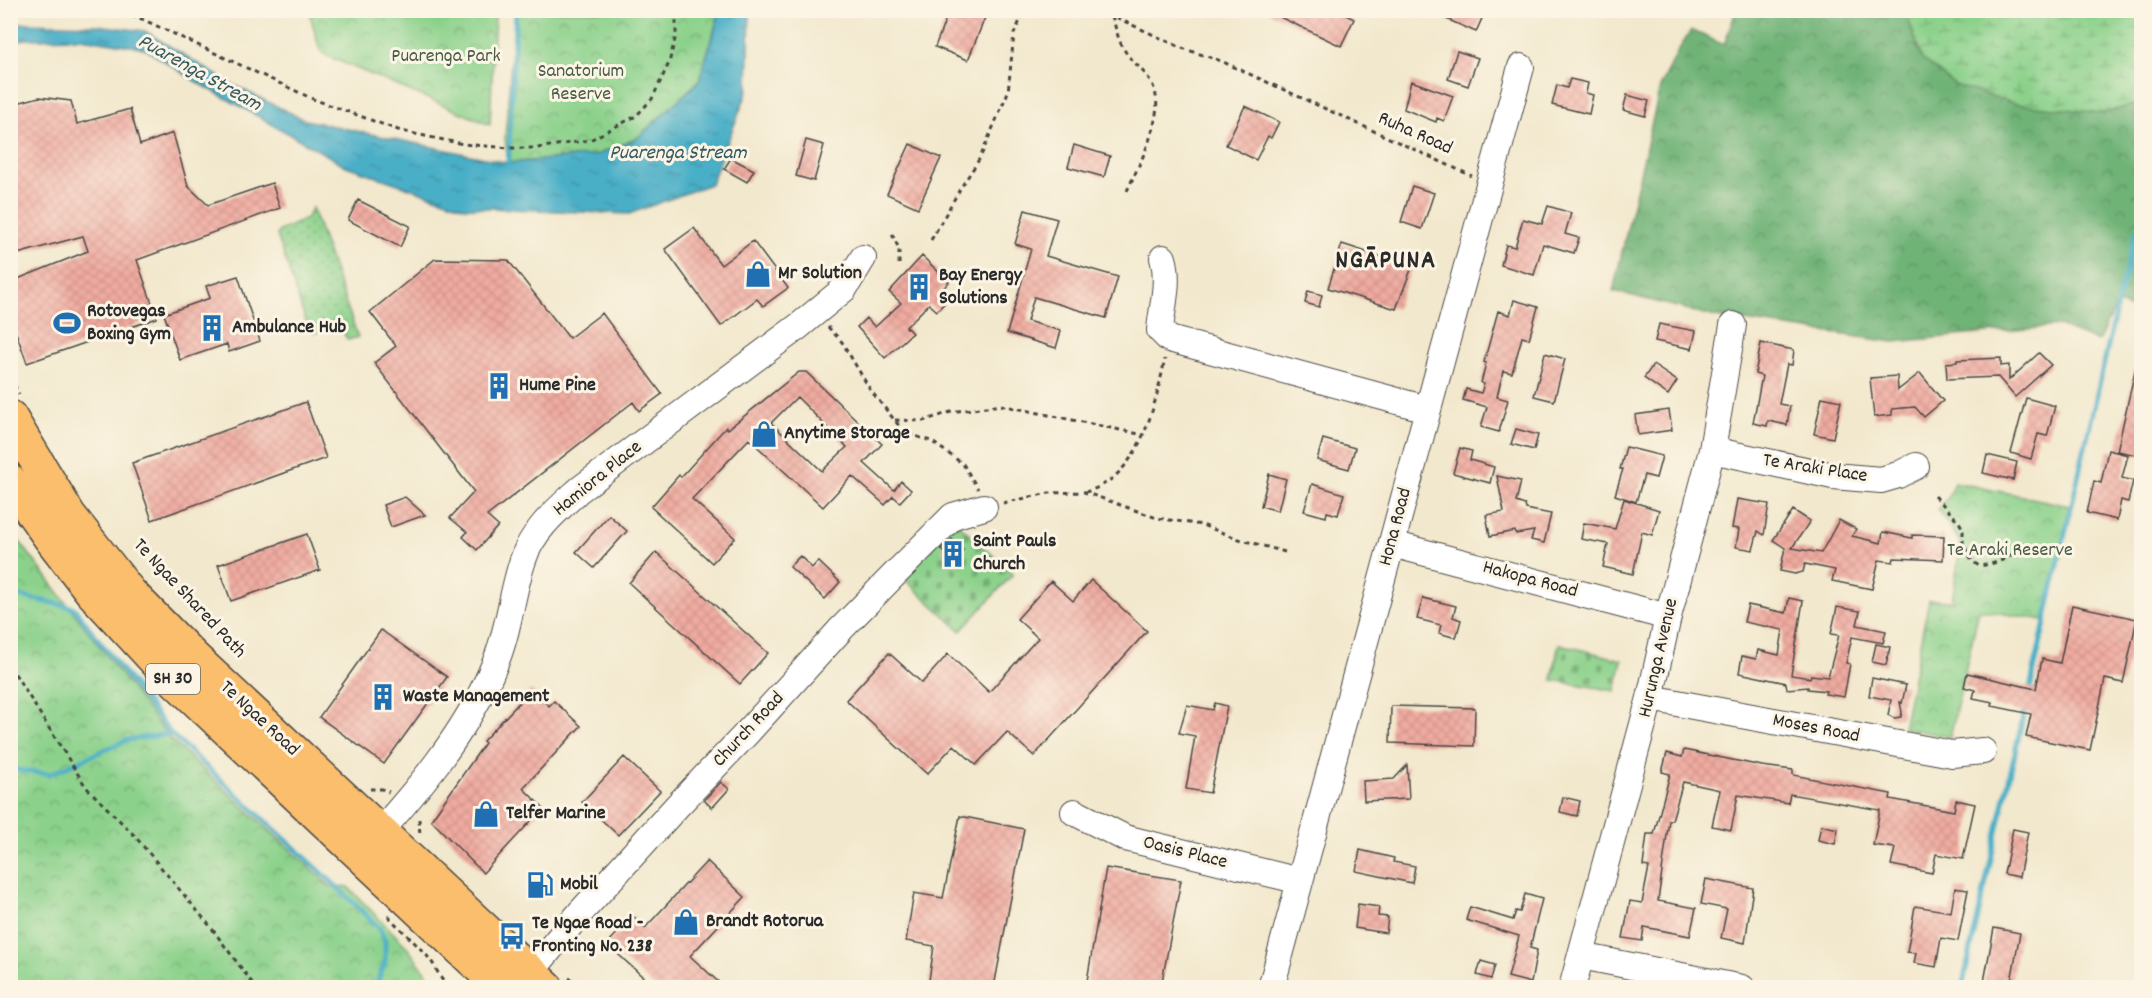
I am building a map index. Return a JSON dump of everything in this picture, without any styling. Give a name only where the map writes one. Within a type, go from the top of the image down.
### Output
[{"type":"highway","name":"Te Ngae Road","points":[[17,410],[51,486],[69,515],[130,593],[194,657],[370,843]]},
{"type":"highway","name":"Te Ngae Road","points":[[10,480],[91,591],[135,640],[210,715],[370,843],[534,985]]},
{"type":"street","name":"Hona Road","points":[[1271,987],[1521,67]]},
{"type":"street","name":"Hamiora Place","points":[[370,843],[417,788],[478,700],[495,665],[508,628],[523,558],[534,537],[553,513],[579,490],[815,313],[844,289],[863,258]]},
{"type":"street","points":[[1163,258],[1165,302],[1160,330],[1169,339],[1427,409]]},
{"type":"street","name":"Hurunga Avenue","points":[[1572,987],[1650,698],[1668,617],[1712,450],[1733,325]]},
{"type":"street","name":"Te Araki Place","points":[[1712,450],[1833,476],[1881,480],[1916,466]]},
{"type":"street","points":[[10,480],[27,488],[39,489],[51,486]]},
{"type":"street","name":"Church Road","points":[[534,985],[580,913],[850,621],[952,516],[984,507]]},
{"type":"street","name":"Hakopa Road","points":[[1392,544],[1668,617]]},
{"type":"street","name":"Moses Road","points":[[1650,698],[1952,754],[1983,751]]},
{"type":"street","name":"Oasis Place","points":[[1074,812],[1125,838],[1300,881]]},
{"type":"street","points":[[1581,956],[1742,987]]},
{"type":"path","points":[[114,10],[142,19],[313,99],[401,131],[463,144],[537,148],[590,140],[636,116],[652,99],[669,63],[676,35],[676,10]]},
{"type":"path","points":[[931,240],[980,158],[1008,92],[1014,34],[1025,10]]},
{"type":"path","name":"Ruha Road","points":[[1100,10],[1182,48],[1221,61],[1299,95],[1328,111],[1490,184]]},
{"type":"path","points":[[1112,16],[1124,50],[1153,84],[1156,105],[1145,156],[1127,191]]},
{"type":"path","points":[[892,234],[899,249],[899,264]]},
{"type":"path","points":[[815,313],[843,342],[871,391],[905,433],[930,441],[963,464],[976,485],[984,507],[1049,493],[1084,492],[1100,488],[1124,466],[1144,435],[1153,412],[1169,339]]},
{"type":"path","points":[[10,377],[17,410]]},
{"type":"path","points":[[895,420],[923,421],[951,412],[1000,405],[1144,435]]},
{"type":"path","points":[[1084,492],[1157,518],[1202,525],[1242,540],[1285,552]]},
{"type":"path","points":[[1935,496],[1959,522],[1963,529],[1963,544],[1973,562],[1979,566],[2014,553],[2022,542]]},
{"type":"path","points":[[10,666],[86,788],[133,834],[210,926],[256,987]]},
{"type":"path","points":[[363,789],[382,789],[391,793]]},
{"type":"green space","name":"Puarenga Park","points":[[309,11],[495,11],[490,125],[327,56],[320,51]]},
{"type":"green space","name":"Sanatorium Reserve","points":[[515,11],[717,11],[718,18],[699,81],[636,139],[596,155],[508,163],[505,138]]},
{"type":"green space","points":[[1736,11],[1906,11],[1922,59],[2017,104],[2103,113],[2141,103],[2141,313],[2117,303],[2098,342],[2059,326],[1894,342],[1716,317],[1613,291],[1660,87],[1691,30],[1724,45]]},
{"type":"green space","points":[[1906,11],[2141,11],[2141,103],[2103,113],[2017,104],[1955,85],[1922,59]]},
{"type":"green space","points":[[312,208],[358,337],[348,340],[339,326],[314,333],[307,325],[277,235],[279,231],[306,219]]},
{"type":"green space","name":"Te Araki Reserve","points":[[1954,482],[2070,506],[2044,620],[1979,610],[1950,737],[1903,728],[1929,600],[1952,601],[1961,543],[1937,509],[1948,498]]},
{"type":"green space","points":[[953,519],[1013,574],[961,631],[901,576]]},
{"type":"green space","points":[[10,529],[171,740],[330,886],[348,887],[406,946],[433,982],[442,987],[11,987]]},
{"type":"green space","points":[[1559,644],[1622,660],[1615,691],[1552,680]]},
{"type":"water","name":"Puarenga Stream","points":[[717,11],[750,11],[748,90],[711,184],[629,214],[464,207],[346,166],[195,81],[144,48],[81,38],[26,39],[10,42],[11,25],[24,23],[96,25],[145,31],[231,84],[305,120],[508,163],[596,155],[636,139],[699,81],[718,18]]},
{"type":"building","points":[[949,10],[988,10],[968,60],[935,47]]},
{"type":"building","points":[[1265,10],[1336,10],[1354,19],[1341,46]]},
{"type":"building","points":[[1426,10],[1471,10],[1483,16],[1476,32]]},
{"type":"building","points":[[1457,51],[1478,58],[1468,86],[1448,79]]},
{"type":"building","points":[[1570,79],[1588,83],[1586,93],[1593,95],[1589,114],[1552,105],[1557,85],[1567,88]]},
{"type":"building","points":[[1411,81],[1453,96],[1444,121],[1437,118],[1436,122],[1404,109]]},
{"type":"building","points":[[1627,95],[1649,101],[1645,116],[1623,110]]},
{"type":"building","points":[[39,97],[71,101],[77,124],[130,109],[140,145],[173,133],[188,186],[208,205],[272,183],[280,208],[137,260],[157,318],[27,363],[10,316],[10,282],[88,251],[83,236],[10,256],[10,105]]},
{"type":"building","points":[[1245,106],[1279,122],[1271,138],[1268,136],[1256,160],[1226,145]]},
{"type":"building","points":[[806,140],[824,145],[814,181],[796,176]]},
{"type":"building","points":[[910,144],[941,158],[918,208],[887,194]]},
{"type":"building","points":[[1074,145],[1110,156],[1104,177],[1068,167]]},
{"type":"building","points":[[731,158],[754,170],[747,182],[724,169]]},
{"type":"building","points":[[1412,186],[1434,193],[1422,229],[1401,222]]},
{"type":"building","points":[[358,200],[410,226],[400,247],[348,220]]},
{"type":"building","points":[[1548,206],[1571,213],[1565,234],[1579,238],[1574,253],[1543,244],[1534,275],[1501,265],[1506,245],[1515,247],[1523,219],[1542,224]]},
{"type":"building","points":[[1025,210],[1057,219],[1046,256],[1118,277],[1106,318],[1034,297],[1027,321],[1061,331],[1056,348],[1007,333],[1031,249],[1015,244]]},
{"type":"building","points":[[694,228],[721,265],[753,241],[788,288],[763,306],[757,299],[721,326],[665,249]]},
{"type":"building","points":[[1342,244],[1412,267],[1396,309],[1328,288]]},
{"type":"building","points":[[922,256],[949,282],[939,293],[947,300],[937,311],[929,304],[906,327],[912,333],[885,358],[857,327],[866,318],[875,327],[901,303],[889,292]]},
{"type":"building","name":"Hume Pine","points":[[435,259],[508,260],[569,338],[602,313],[662,394],[639,411],[633,402],[487,516],[498,526],[477,550],[463,537],[467,532],[450,518],[474,492],[374,363],[396,346],[370,312]]},
{"type":"building","name":"Ambulance Hub","points":[[238,276],[260,341],[229,352],[227,344],[180,360],[164,314],[210,298],[206,286]]},
{"type":"building","points":[[1308,291],[1322,295],[1319,307],[1305,303]]},
{"type":"building","points":[[1514,300],[1538,307],[1529,339],[1522,337],[1512,373],[1503,371],[1497,397],[1508,400],[1499,432],[1481,427],[1487,407],[1463,400],[1466,389],[1481,393],[1484,384],[1481,383],[1486,363],[1484,362],[1498,311],[1510,315]]},
{"type":"building","points":[[1659,324],[1696,331],[1692,349],[1655,341]]},
{"type":"building","points":[[1761,343],[1794,350],[1792,365],[1787,364],[1779,404],[1790,406],[1787,425],[1768,421],[1767,426],[1753,423],[1762,376],[1755,374]]},
{"type":"building","points":[[1545,353],[1565,359],[1554,401],[1534,396]]},
{"type":"building","points":[[2039,353],[2051,365],[2015,397],[1998,377],[1947,379],[1946,363],[1957,362],[1957,360],[2001,358],[2001,366],[2009,365],[2009,380]]},
{"type":"building","points":[[1653,365],[1677,381],[1668,395],[1644,378]]},
{"type":"building","points":[[2136,366],[2142,366],[2142,456],[2117,451]]},
{"type":"building","points":[[799,372],[806,372],[882,444],[864,463],[894,490],[901,481],[911,490],[900,502],[893,496],[885,505],[852,476],[823,507],[749,439],[692,499],[735,538],[712,563],[651,507],[726,427],[728,429]],"holes":[[[797,397],[847,447],[822,471],[771,423]]]},
{"type":"building","points":[[1920,373],[1943,401],[1924,417],[1915,407],[1892,409],[1892,415],[1874,417],[1870,378],[1897,376],[1898,390]]},
{"type":"building","points":[[1822,397],[1841,401],[1833,438],[1814,434]]},
{"type":"building","points":[[2026,398],[2055,406],[2047,436],[2038,434],[2031,459],[2011,453]]},
{"type":"building","points":[[306,402],[326,458],[152,520],[132,463]]},
{"type":"building","points":[[1669,410],[1672,430],[1638,435],[1635,415]]},
{"type":"building","points":[[1516,429],[1538,435],[1534,450],[1511,444]]},
{"type":"building","points":[[1323,439],[1355,448],[1349,469],[1317,460]]},
{"type":"building","points":[[1626,447],[1662,456],[1656,478],[1644,475],[1636,502],[1615,495],[1623,469],[1620,469]]},
{"type":"building","points":[[1460,448],[1472,451],[1470,460],[1494,467],[1490,483],[1453,473]]},
{"type":"building","points":[[2108,450],[2128,455],[2122,478],[2133,481],[2128,502],[2121,500],[2117,520],[2087,513],[2094,481],[2101,483]]},
{"type":"building","points":[[1987,455],[2017,462],[2013,480],[1983,473]]},
{"type":"building","points":[[1269,474],[1286,479],[1278,511],[1261,506]]},
{"type":"building","points":[[1497,476],[1521,481],[1516,502],[1525,505],[1526,509],[1551,514],[1544,543],[1531,540],[1534,531],[1516,534],[1515,531],[1490,536],[1486,515],[1504,512]]},
{"type":"building","points":[[1312,484],[1344,494],[1338,515],[1327,512],[1326,517],[1304,511]]},
{"type":"building","points":[[405,497],[425,515],[391,527],[383,505]]},
{"type":"building","points":[[1624,499],[1659,510],[1652,535],[1642,532],[1633,574],[1603,567],[1608,544],[1581,539],[1584,523],[1615,529]]},
{"type":"building","points":[[1737,499],[1769,504],[1764,535],[1758,531],[1753,550],[1736,547],[1739,529],[1732,528]]},
{"type":"building","points":[[1793,510],[1810,521],[1792,548],[1821,553],[1839,520],[1856,529],[1852,536],[1881,543],[1883,532],[1912,538],[1912,535],[1944,536],[1943,560],[1894,558],[1893,562],[1879,560],[1872,589],[1832,581],[1835,570],[1805,564],[1803,572],[1795,574],[1780,571],[1785,548],[1773,540]]},
{"type":"building","points":[[609,515],[627,531],[594,568],[576,552]]},
{"type":"building","points":[[307,534],[320,570],[231,601],[218,565]]},
{"type":"building","name":"Saint Pauls Church","points":[[952,539],[963,550],[954,561],[941,549]]},
{"type":"building","points":[[656,552],[768,653],[740,684],[629,583]]},
{"type":"building","points":[[800,556],[812,568],[818,561],[840,582],[825,599],[791,568],[790,566]]},
{"type":"building","points":[[1091,580],[1147,631],[1034,756],[1007,732],[976,765],[954,745],[927,774],[846,700],[889,653],[922,683],[948,654],[989,692],[1038,638],[1017,619],[1051,581],[1073,601]]},
{"type":"building","points":[[1423,598],[1456,606],[1453,617],[1461,620],[1456,638],[1439,633],[1441,625],[1417,619]]},
{"type":"building","points":[[1789,598],[1803,601],[1791,675],[1810,678],[1811,675],[1828,677],[1839,635],[1831,634],[1837,607],[1860,611],[1857,625],[1886,631],[1883,643],[1852,637],[1846,663],[1850,664],[1844,697],[1825,694],[1826,691],[1808,689],[1808,687],[1787,689],[1786,683],[1739,673],[1742,656],[1756,659],[1758,650],[1779,655],[1783,630],[1744,622],[1748,605],[1786,613]]},
{"type":"building","points":[[2072,605],[2137,619],[2123,683],[2105,679],[2090,750],[2026,737],[2031,714],[1992,706],[1993,702],[1973,698],[1975,690],[1964,687],[1967,673],[2036,689],[2042,659],[2060,663]]},
{"type":"building","name":"Waste Management","points":[[381,630],[447,677],[384,764],[319,717]]},
{"type":"building","points":[[1876,644],[1890,647],[1886,665],[1872,662]]},
{"type":"building","points":[[1872,678],[1906,685],[1902,703],[1900,702],[1901,717],[1894,718],[1888,715],[1891,700],[1869,696]]},
{"type":"building","points":[[531,690],[549,706],[554,701],[581,726],[523,788],[543,808],[483,873],[431,820],[485,743],[483,741]]},
{"type":"building","points":[[1215,703],[1227,706],[1210,793],[1186,789],[1195,736],[1179,733],[1187,705],[1213,710]]},
{"type":"building","points":[[1391,706],[1475,708],[1474,746],[1390,743]]},
{"type":"building","points":[[1684,750],[1793,770],[1793,775],[1891,794],[1890,799],[1954,811],[1956,800],[1975,804],[1963,859],[1936,854],[1932,873],[1891,865],[1895,848],[1873,845],[1880,810],[1790,794],[1788,803],[1738,795],[1731,830],[1712,826],[1720,790],[1683,782],[1672,820],[1669,820],[1658,901],[1696,908],[1690,936],[1644,927],[1642,941],[1623,938],[1630,901],[1642,903],[1649,867],[1643,866],[1647,834],[1654,834],[1670,774],[1662,772],[1667,753],[1682,757]]},
{"type":"building","points":[[624,757],[660,791],[618,835],[582,802]]},
{"type":"building","points":[[1407,765],[1409,799],[1364,801],[1363,781],[1394,779]]},
{"type":"building","points":[[721,782],[729,789],[712,808],[704,800]]},
{"type":"building","points":[[1563,797],[1580,801],[1577,816],[1560,812]]},
{"type":"building","points":[[960,816],[1024,829],[994,987],[928,987],[934,946],[906,941],[914,893],[943,898]]},
{"type":"building","points":[[1821,825],[1838,829],[1835,844],[1818,840]]},
{"type":"building","points":[[2013,829],[2028,832],[2019,877],[2004,874]]},
{"type":"building","points":[[1360,850],[1394,858],[1393,862],[1415,866],[1412,883],[1356,871]]},
{"type":"building","name":"Brandt Rotorua","points":[[707,861],[745,897],[690,956],[724,987],[654,987],[607,944],[633,916],[645,928]]},
{"type":"building","points":[[1106,868],[1181,880],[1161,987],[1086,987]]},
{"type":"building","points":[[1706,879],[1753,888],[1745,943],[1721,938],[1727,909],[1701,904]]},
{"type":"building","points":[[1955,888],[1968,890],[1958,941],[1941,938],[1936,967],[1914,963],[1916,953],[1907,952],[1915,906],[1951,912]]},
{"type":"building","points":[[1525,894],[1542,899],[1530,948],[1537,950],[1531,983],[1508,977],[1519,936],[1466,920],[1470,907],[1513,920],[1516,911],[1520,912]]},
{"type":"building","points":[[1358,904],[1379,907],[1378,916],[1388,917],[1386,933],[1355,928]]},
{"type":"building","points":[[1994,928],[2020,933],[2010,987],[1983,987]]},
{"type":"building","points":[[1481,961],[1495,965],[1491,979],[1477,975]]},
{"type":"waterway","points":[[508,168],[516,10]]},
{"type":"waterway","points":[[2029,693],[2119,297],[2135,235],[2142,221]]},
{"type":"waterway","points":[[10,593],[74,608],[171,734],[380,929],[385,942],[385,962],[375,988]]},
{"type":"waterway","points":[[1962,988],[2025,708]]},
{"type":"waterway","points":[[10,765],[17,770],[50,774],[127,740],[171,734]]},
{"type":"place","name":"Mr Solution","points":[[758,274]]},
{"type":"place","name":"Bay Energy Solutions","points":[[919,287]]},
{"type":"place","name":"Rotovegas Boxing Gym","points":[[67,323]]},
{"type":"place","name":"Ambulance Hub","points":[[212,328]]},
{"type":"place","name":"Hume Pine","points":[[499,386]]},
{"type":"place","name":"Anytime Storage","points":[[764,434]]},
{"type":"place","name":"Saint Pauls Church","points":[[953,554]]},
{"type":"place","name":"Waste Management","points":[[383,697]]},
{"type":"place","name":"Telfer Marine","points":[[486,814]]},
{"type":"place","name":"Mobil","points":[[540,885]]},
{"type":"place","name":"Brandt Rotorua","points":[[686,922]]},
{"type":"place","name":"Te Ngae Road - Fronting No. 238","points":[[512,936]]},
{"type":"district","name":"NGĀPUNA","points":[[1386,261]]}]
